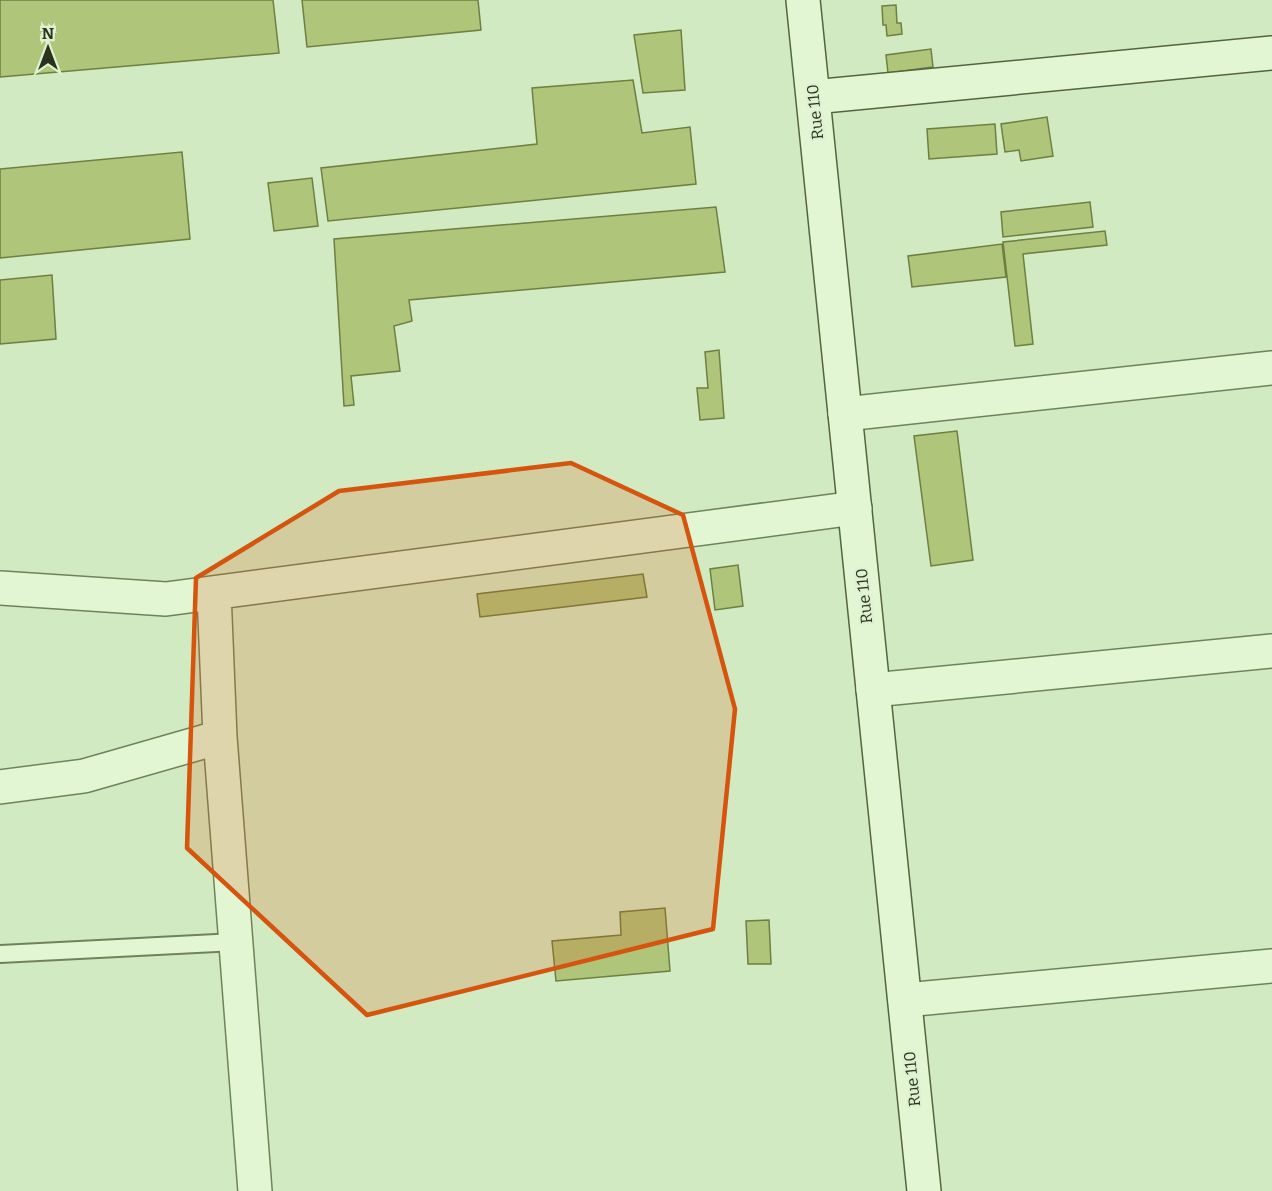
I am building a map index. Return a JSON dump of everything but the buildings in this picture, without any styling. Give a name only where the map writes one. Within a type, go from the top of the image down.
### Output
[{"type":"street","name":"Rue 110","points":[[803,0],[924,1191]]},
{"type":"street","points":[[813,97],[1272,54]]},
{"type":"street","points":[[845,414],[1272,368]]},
{"type":"street","points":[[0,588],[166,599],[855,508]]},
{"type":"street","points":[[214,592],[220,737],[255,1191]]},
{"type":"street","points":[[873,690],[1272,651]]},
{"type":"street","points":[[0,787],[84,776],[220,737]]},
{"type":"street","points":[[904,1000],[1272,966]]},
{"type":"lane","points":[[0,954],[236,942]]},
{"type":"highlighted area","points":[[571,463],[683,515],[735,709],[713,929],[367,1015],[187,848],[196,578],[339,491]]}]
